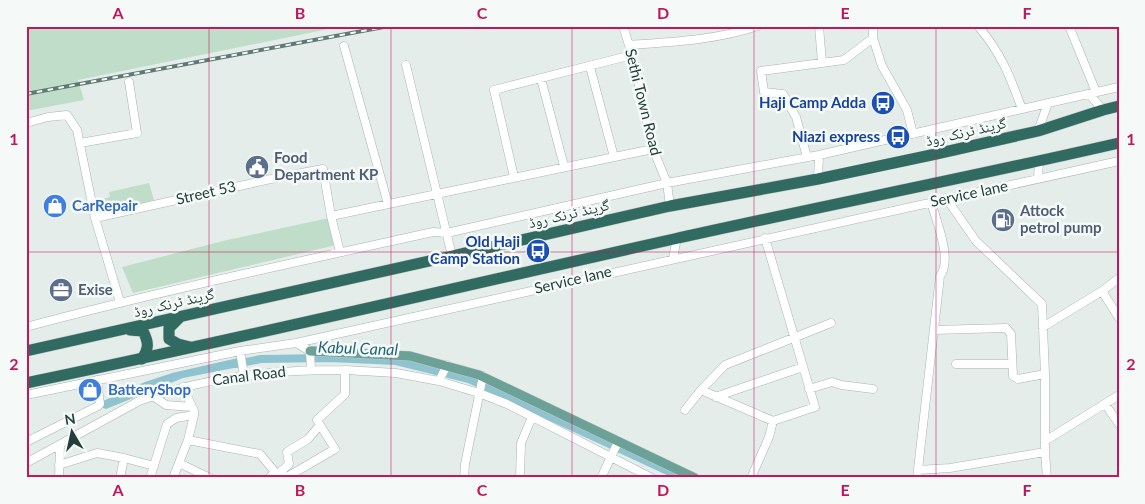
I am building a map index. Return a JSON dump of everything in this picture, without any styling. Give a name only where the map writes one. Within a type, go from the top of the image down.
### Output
[{"type":"highway","name":"گرینڈ ٹرنک روڈ","points":[[26,351],[670,206],[818,179],[936,154],[1038,131],[1119,106]]},
{"type":"highway","points":[[26,383],[194,348],[677,238],[1040,161],[1119,142]]},
{"type":"highway","points":[[181,316],[169,328],[170,340],[194,348]]},
{"type":"highway","points":[[125,330],[143,331],[148,350],[142,359]]},
{"type":"main road","points":[[310,353],[410,356],[482,378],[695,478]]},
{"type":"street","name":"Sethi Town Road","points":[[623,26],[632,55],[653,149],[667,183],[670,206]]},
{"type":"street","points":[[819,26],[822,63]]},
{"type":"street","points":[[873,26],[873,38],[882,66],[907,110],[913,134]]},
{"type":"street","points":[[978,26],[994,45],[1009,74],[1022,109]]},
{"type":"street","points":[[1070,26],[1093,93],[1103,110]]},
{"type":"street","points":[[629,45],[683,42],[735,34],[754,27]]},
{"type":"street","points":[[807,157],[796,117],[784,94],[764,92],[761,71],[844,60],[873,38]]},
{"type":"street","points":[[344,46],[388,204]]},
{"type":"street","points":[[514,177],[494,90],[632,55]]},
{"type":"street","points":[[406,65],[452,256]]},
{"type":"street","points":[[590,67],[614,157]]},
{"type":"street","points":[[541,79],[564,166]]},
{"type":"street","points":[[80,143],[136,133],[129,82]]},
{"type":"street","points":[[26,328],[120,302],[340,252],[433,232],[448,234],[667,183],[819,155],[1119,87]]},
{"type":"street","points":[[1038,131],[1048,104]]},
{"type":"street","points":[[26,123],[67,115],[77,130],[95,218],[120,302]]},
{"type":"street","points":[[930,130],[936,154]]},
{"type":"street","points":[[331,216],[653,149]]},
{"type":"street","points":[[818,179],[819,155]]},
{"type":"street","points":[[1038,179],[1040,161]]},
{"type":"street","name":"Service lane","points":[[26,394],[296,342],[1119,161]]},
{"type":"street","name":"Street 53","points":[[95,218],[280,176],[323,169],[331,216],[340,252]]},
{"type":"street","points":[[946,198],[976,241],[1040,300],[1045,374],[1047,478]]},
{"type":"street","points":[[931,202],[942,241],[946,264],[944,272],[940,276],[917,474],[1045,452]]},
{"type":"street","points":[[673,258],[677,238]]},
{"type":"street","points":[[701,390],[773,421],[815,407],[765,238]]},
{"type":"street","points":[[1043,327],[1102,291],[1119,278]]},
{"type":"street","points":[[1102,291],[1119,318]]},
{"type":"street","points":[[685,410],[725,365],[736,359],[831,324]]},
{"type":"street","points":[[934,330],[1006,328],[1011,334],[1014,378],[1018,379],[1045,374]]},
{"type":"street","points":[[296,342],[310,353],[311,368]]},
{"type":"street","points":[[240,353],[243,373]]},
{"type":"street","points":[[956,364],[1012,364]]},
{"type":"street","points":[[439,380],[447,367]]},
{"type":"street","points":[[715,397],[803,367]]},
{"type":"street","name":"Canal Road","points":[[26,463],[60,446],[103,418],[153,396],[243,373],[311,368],[396,374],[439,380],[479,392],[507,404],[652,478]]},
{"type":"street","points":[[188,440],[260,454],[274,475],[287,477],[335,449],[317,420],[345,394],[344,370]]},
{"type":"street","points":[[464,478],[464,464],[482,378]]},
{"type":"street","points":[[97,380],[103,418]]},
{"type":"street","points":[[809,389],[832,382],[841,386],[873,389]]},
{"type":"street","points":[[173,478],[188,440],[194,415],[183,387]]},
{"type":"street","points":[[1045,441],[1119,395]]},
{"type":"street","points":[[153,396],[166,404],[192,406]]},
{"type":"street","points":[[26,442],[100,404]]},
{"type":"street","points":[[1104,404],[1119,424]]},
{"type":"street","points":[[150,478],[167,424],[176,418],[194,415]]},
{"type":"street","points":[[520,478],[521,443],[532,417]]},
{"type":"street","points":[[751,478],[769,437],[773,421]]},
{"type":"street","points":[[274,475],[289,464],[287,452],[308,439],[320,426]]},
{"type":"street","points":[[601,478],[618,442]]},
{"type":"street","points":[[59,478],[60,446]]},
{"type":"street","points":[[59,465],[97,453],[154,466]]},
{"type":"street","points":[[120,478],[124,458]]},
{"type":"street","points":[[179,463],[210,478]]},
{"type":"green space","points":[[26,26],[343,26],[78,80],[84,100],[26,111]]},
{"type":"green space","points":[[149,183],[154,200],[104,213],[102,199],[110,197],[109,192]]},
{"type":"green space","points":[[329,218],[336,245],[133,293],[122,267],[223,241]]},
{"type":"water","points":[[238,358],[239,367],[183,378],[106,409],[103,408],[103,401],[145,382],[172,373]]},
{"type":"waterway","name":"Kabul Canal","points":[[236,364],[261,359],[330,358],[396,361],[469,379],[683,478]]},
{"type":"railway","points":[[26,94],[389,26]]},
{"type":"place","name":"Haji Camp Adda","points":[[883,103]]},
{"type":"place","name":"Niazi express","points":[[898,137]]},
{"type":"place","name":"Food Department KP","points":[[257,167]]},
{"type":"place","name":"CarRepair","points":[[55,206]]},
{"type":"place","name":"Attock petrol pump","points":[[1003,220]]},
{"type":"place","name":"Old Haji Camp Station","points":[[538,251]]},
{"type":"place","name":"Exise","points":[[61,290]]},
{"type":"place","name":"BatteryShop","points":[[90,390]]}]
